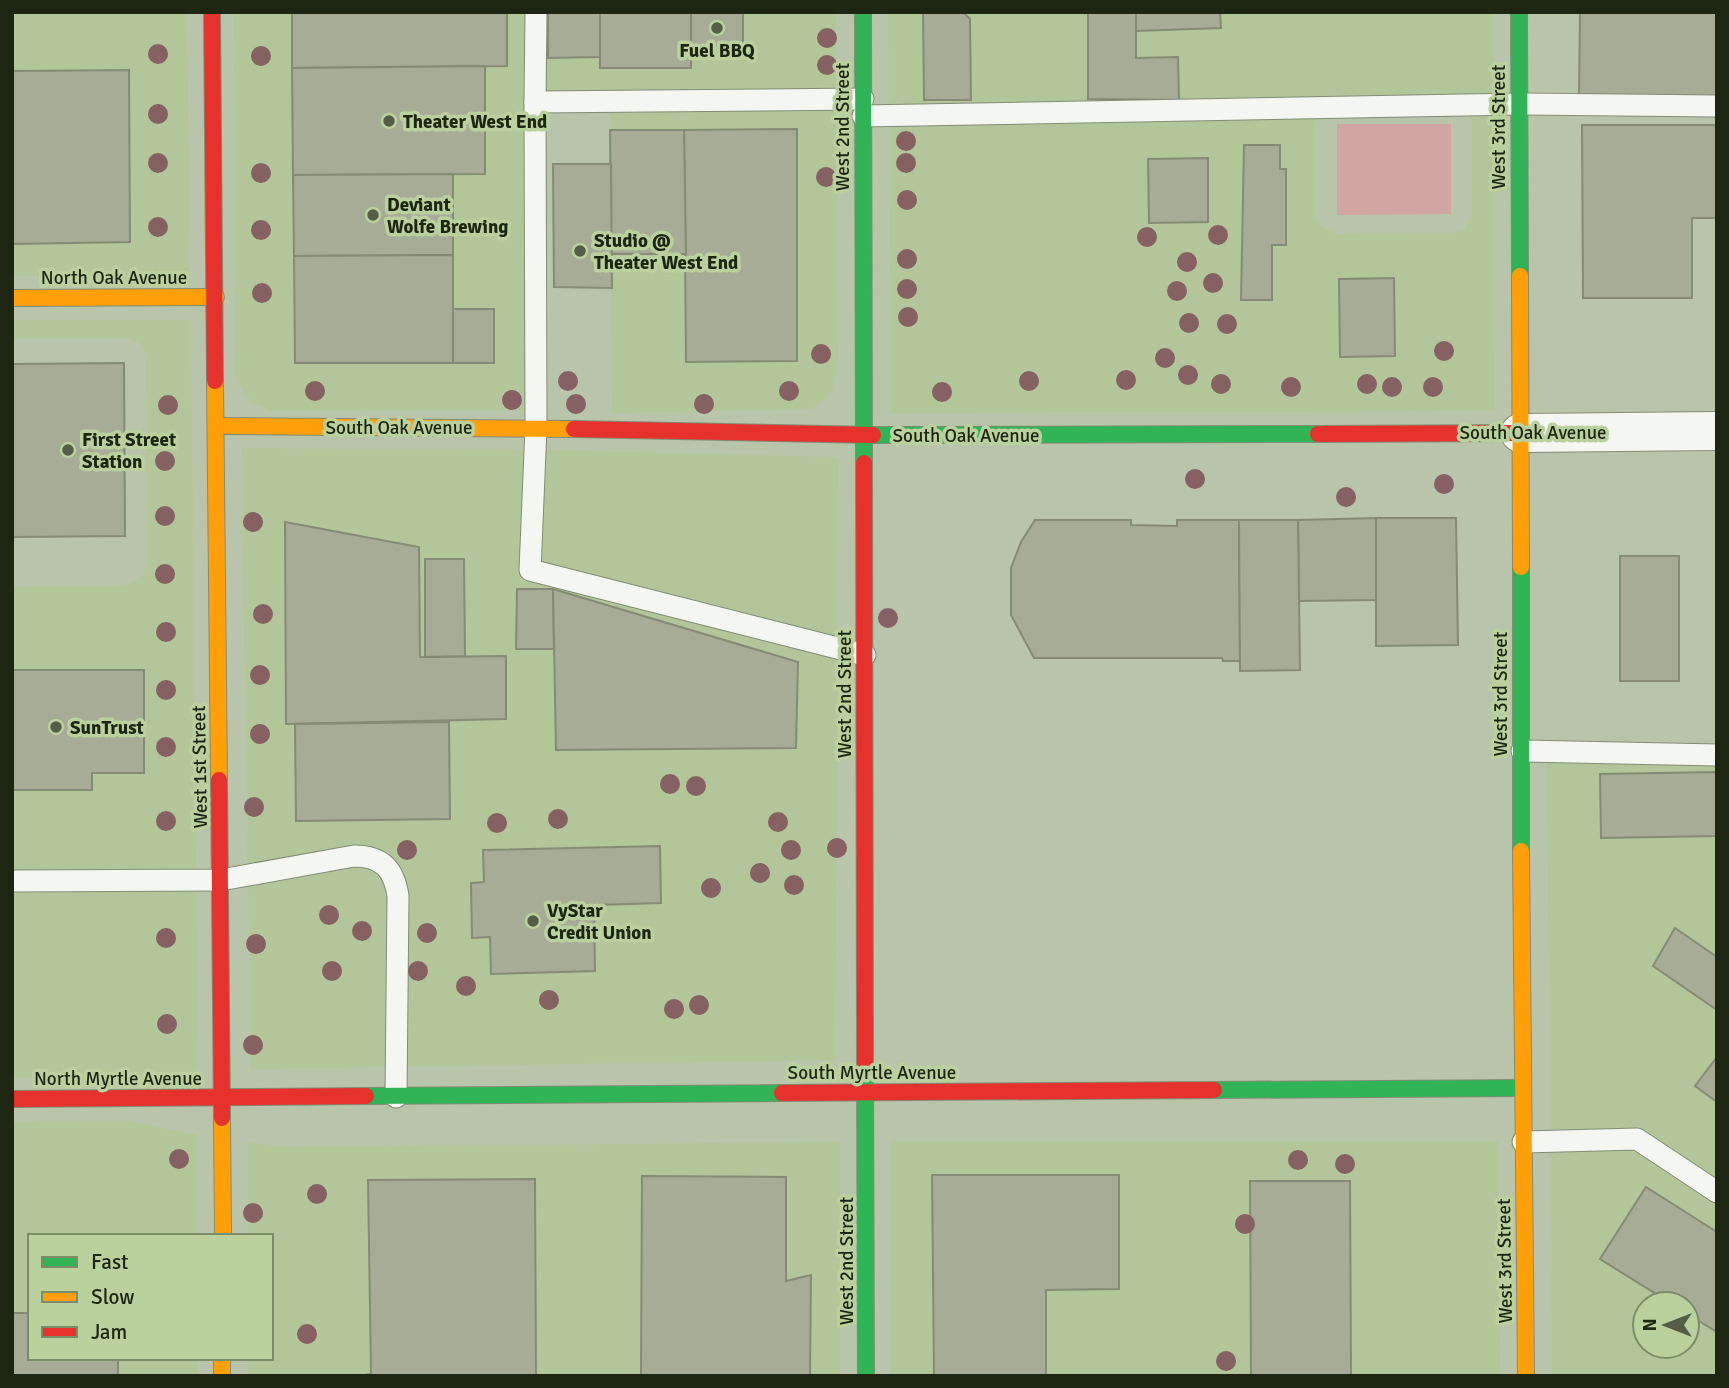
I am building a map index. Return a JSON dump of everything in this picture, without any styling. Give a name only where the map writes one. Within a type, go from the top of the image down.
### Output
[{"type":"street","name":"West 1st Street","points":[[212,12],[223,1234]]},
{"type":"street","name":"West 2nd Street","points":[[863,12],[866,1376]]},
{"type":"street","name":"West 3rd Street","points":[[1519,12],[1522,1088],[1526,1376]]},
{"type":"street","name":"North Oak Avenue","points":[[12,298],[216,298]]},
{"type":"street","name":"South Oak Avenue","points":[[216,426],[536,428],[865,435],[1717,431]]},
{"type":"street","name":"South Myrtle Avenue","points":[[223,1099],[1522,1088]]},
{"type":"street","name":"North Myrtle Avenue","points":[[12,1099],[223,1099]]},
{"type":"lane","points":[[536,12],[536,428],[530,570],[865,655]]},
{"type":"lane","points":[[535,102],[863,107],[1519,104],[1717,106]]},
{"type":"lane","points":[[1522,751],[1717,755]]},
{"type":"lane","points":[[12,881],[221,880],[354,856],[373,857],[390,869],[398,896],[396,1097]]},
{"type":"lane","points":[[1523,1142],[1637,1139],[1717,1192]]},
{"type":"shaded area","points":[[12,12],[187,12],[190,275],[12,276]]},
{"type":"shaded area","points":[[233,12],[836,12],[839,360],[832,391],[813,409],[612,413],[610,112],[526,110],[526,410],[272,411],[257,405],[245,395],[235,376]]},
{"type":"shaded area","points":[[888,12],[1494,12],[1495,411],[890,413]],"holes":[[[1468,112],[1472,124],[1472,214],[1464,230],[1451,233],[1337,234],[1320,226],[1315,215],[1315,124],[1319,113]]]},
{"type":"shaded area","points":[[1337,124],[1451,124],[1451,214],[1337,215]]},
{"type":"shaded area","points":[[12,320],[191,320],[198,1088],[131,1076],[12,1077],[12,586],[125,586],[142,577],[146,566],[145,355],[141,344],[130,338],[12,338]]},
{"type":"shaded area","points":[[241,448],[536,450],[839,457],[835,1060],[251,1069]]},
{"type":"shaded area","points":[[1717,759],[1717,1376],[1552,1376],[1547,760]]},
{"type":"shaded area","points":[[129,1121],[198,1135],[198,1234],[28,1234],[28,1360],[197,1360],[197,1376],[12,1376],[12,1122]]},
{"type":"shaded area","points":[[891,1141],[1498,1141],[1500,1376],[891,1376]]},
{"type":"shaded area","points":[[248,1142],[281,1147],[840,1142],[840,1376],[248,1376],[248,1360],[273,1360],[273,1234],[248,1234]]},
{"type":"building","points":[[292,12],[507,12],[507,66],[292,68]]},
{"type":"building","points":[[548,12],[600,12],[600,57],[548,58]]},
{"type":"building","points":[[600,12],[691,12],[691,68],[600,68]]},
{"type":"building","name":"Fuel BBQ","points":[[691,12],[743,12],[743,46],[691,45]]},
{"type":"building","points":[[923,12],[963,12],[970,19],[971,100],[924,100]]},
{"type":"building","points":[[1088,12],[1136,12],[1136,58],[1178,57],[1179,100],[1088,99]]},
{"type":"building","points":[[1136,12],[1220,12],[1221,28],[1136,31]]},
{"type":"building","points":[[1580,12],[1717,12],[1717,98],[1579,97]]},
{"type":"building","name":"Theater West End","points":[[485,66],[485,174],[293,175],[292,68]]},
{"type":"building","points":[[129,70],[130,242],[12,244],[12,71]]},
{"type":"building","points":[[1582,125],[1717,125],[1717,218],[1692,218],[1692,298],[1583,298]]},
{"type":"building","points":[[797,129],[797,361],[686,362],[684,130]]},
{"type":"building","points":[[610,130],[684,130],[686,254],[611,254]]},
{"type":"building","points":[[1244,145],[1280,145],[1280,169],[1286,169],[1286,245],[1272,245],[1272,300],[1241,300]]},
{"type":"building","points":[[1208,158],[1208,222],[1149,223],[1148,159]]},
{"type":"building","points":[[553,164],[611,164],[612,288],[554,287]]},
{"type":"building","name":"Deviant Wolfe Brewing","points":[[453,174],[453,255],[294,256],[293,175]]},
{"type":"building","points":[[453,255],[453,363],[295,363],[294,256]]},
{"type":"building","points":[[1394,278],[1395,356],[1340,357],[1339,279]]},
{"type":"building","points":[[453,309],[494,309],[494,363],[453,363]]},
{"type":"building","name":"First Street Station","points":[[124,363],[125,536],[12,537],[12,364]]},
{"type":"building","points":[[1376,518],[1456,518],[1458,645],[1376,646]]},
{"type":"building","points":[[1376,518],[1376,600],[1299,601],[1298,520]]},
{"type":"building","points":[[1035,520],[1131,520],[1131,525],[1177,526],[1177,520],[1239,520],[1240,661],[1223,661],[1222,658],[1034,658],[1011,615],[1011,568],[1021,542]]},
{"type":"building","points":[[1239,520],[1298,520],[1300,670],[1240,671]]},
{"type":"building","points":[[285,522],[419,547],[420,657],[506,656],[506,719],[286,724]]},
{"type":"building","points":[[1620,556],[1679,556],[1679,681],[1620,681]]},
{"type":"building","points":[[425,559],[464,559],[465,656],[425,657]]},
{"type":"building","points":[[517,589],[553,589],[554,649],[516,649]]},
{"type":"building","points":[[553,589],[798,662],[796,748],[556,750]]},
{"type":"building","points":[[12,670],[144,670],[144,773],[92,773],[92,790],[12,790]]},
{"type":"building","points":[[449,722],[450,819],[296,821],[295,724]]},
{"type":"building","points":[[1717,772],[1717,836],[1601,838],[1600,774]]},
{"type":"building","name":"VyStar Credit Union","points":[[660,846],[661,903],[594,905],[595,971],[491,974],[490,937],[472,938],[471,883],[484,882],[483,850]]},
{"type":"building","points":[[1675,928],[1717,957],[1717,1010],[1653,966]]},
{"type":"building","points":[[1717,1057],[1717,1102],[1695,1086]]},
{"type":"building","points":[[932,1175],[1119,1175],[1119,1289],[1046,1290],[1046,1376],[934,1376]]},
{"type":"building","points":[[642,1176],[786,1177],[786,1281],[811,1275],[810,1376],[641,1376]]},
{"type":"building","points":[[535,1179],[536,1376],[356,1376],[371,1374],[368,1180]]},
{"type":"building","points":[[1250,1181],[1350,1181],[1351,1376],[1251,1376]]},
{"type":"building","points":[[1646,1187],[1717,1232],[1717,1332],[1701,1322],[1701,1290],[1650,1290],[1600,1259]]},
{"type":"building","points":[[12,1313],[28,1313],[28,1360],[118,1360],[118,1376],[12,1376]]},
{"type":"traffic: fast","points":[[863,12],[864,463]]},
{"type":"traffic: fast","points":[[1519,12],[1520,276]]},
{"type":"traffic: fast","points":[[873,435],[1318,434]]},
{"type":"traffic: fast","points":[[1521,567],[1521,851]]},
{"type":"traffic: fast","points":[[865,1062],[866,1376]]},
{"type":"traffic: fast","points":[[1214,1090],[1522,1088]]},
{"type":"traffic: fast","points":[[366,1096],[782,1093]]},
{"type":"traffic: slow","points":[[1520,276],[1521,567]]},
{"type":"traffic: slow","points":[[12,298],[216,297]]},
{"type":"traffic: slow","points":[[215,381],[219,780]]},
{"type":"traffic: slow","points":[[216,426],[574,429]]},
{"type":"traffic: slow","points":[[1521,851],[1526,1376]]},
{"type":"traffic: slow","points":[[222,1118],[223,1234]]},
{"type":"traffic: slow","points":[[222,1360],[222,1376]]},
{"type":"traffic: jam","points":[[212,12],[215,381]]},
{"type":"traffic: jam","points":[[574,429],[873,435]]},
{"type":"traffic: jam","points":[[1318,434],[1520,433]]},
{"type":"traffic: jam","points":[[864,463],[865,1062]]},
{"type":"traffic: jam","points":[[219,780],[222,1118]]},
{"type":"traffic: jam","points":[[782,1093],[1214,1090]]},
{"type":"traffic: jam","points":[[12,1099],[366,1096]]},
{"type":"place","name":"Fuel BBQ","points":[[717,28]]},
{"type":"place","name":"Theater West End","points":[[389,121]]},
{"type":"place","name":"Deviant Wolfe Brewing","points":[[373,215]]},
{"type":"place","name":"Studio @ Theater West End","points":[[580,251]]},
{"type":"place","name":"First Street Station","points":[[68,450]]},
{"type":"place","name":"SunTrust","points":[[56,727]]},
{"type":"place","name":"VyStar Credit Union","points":[[533,921]]}]
